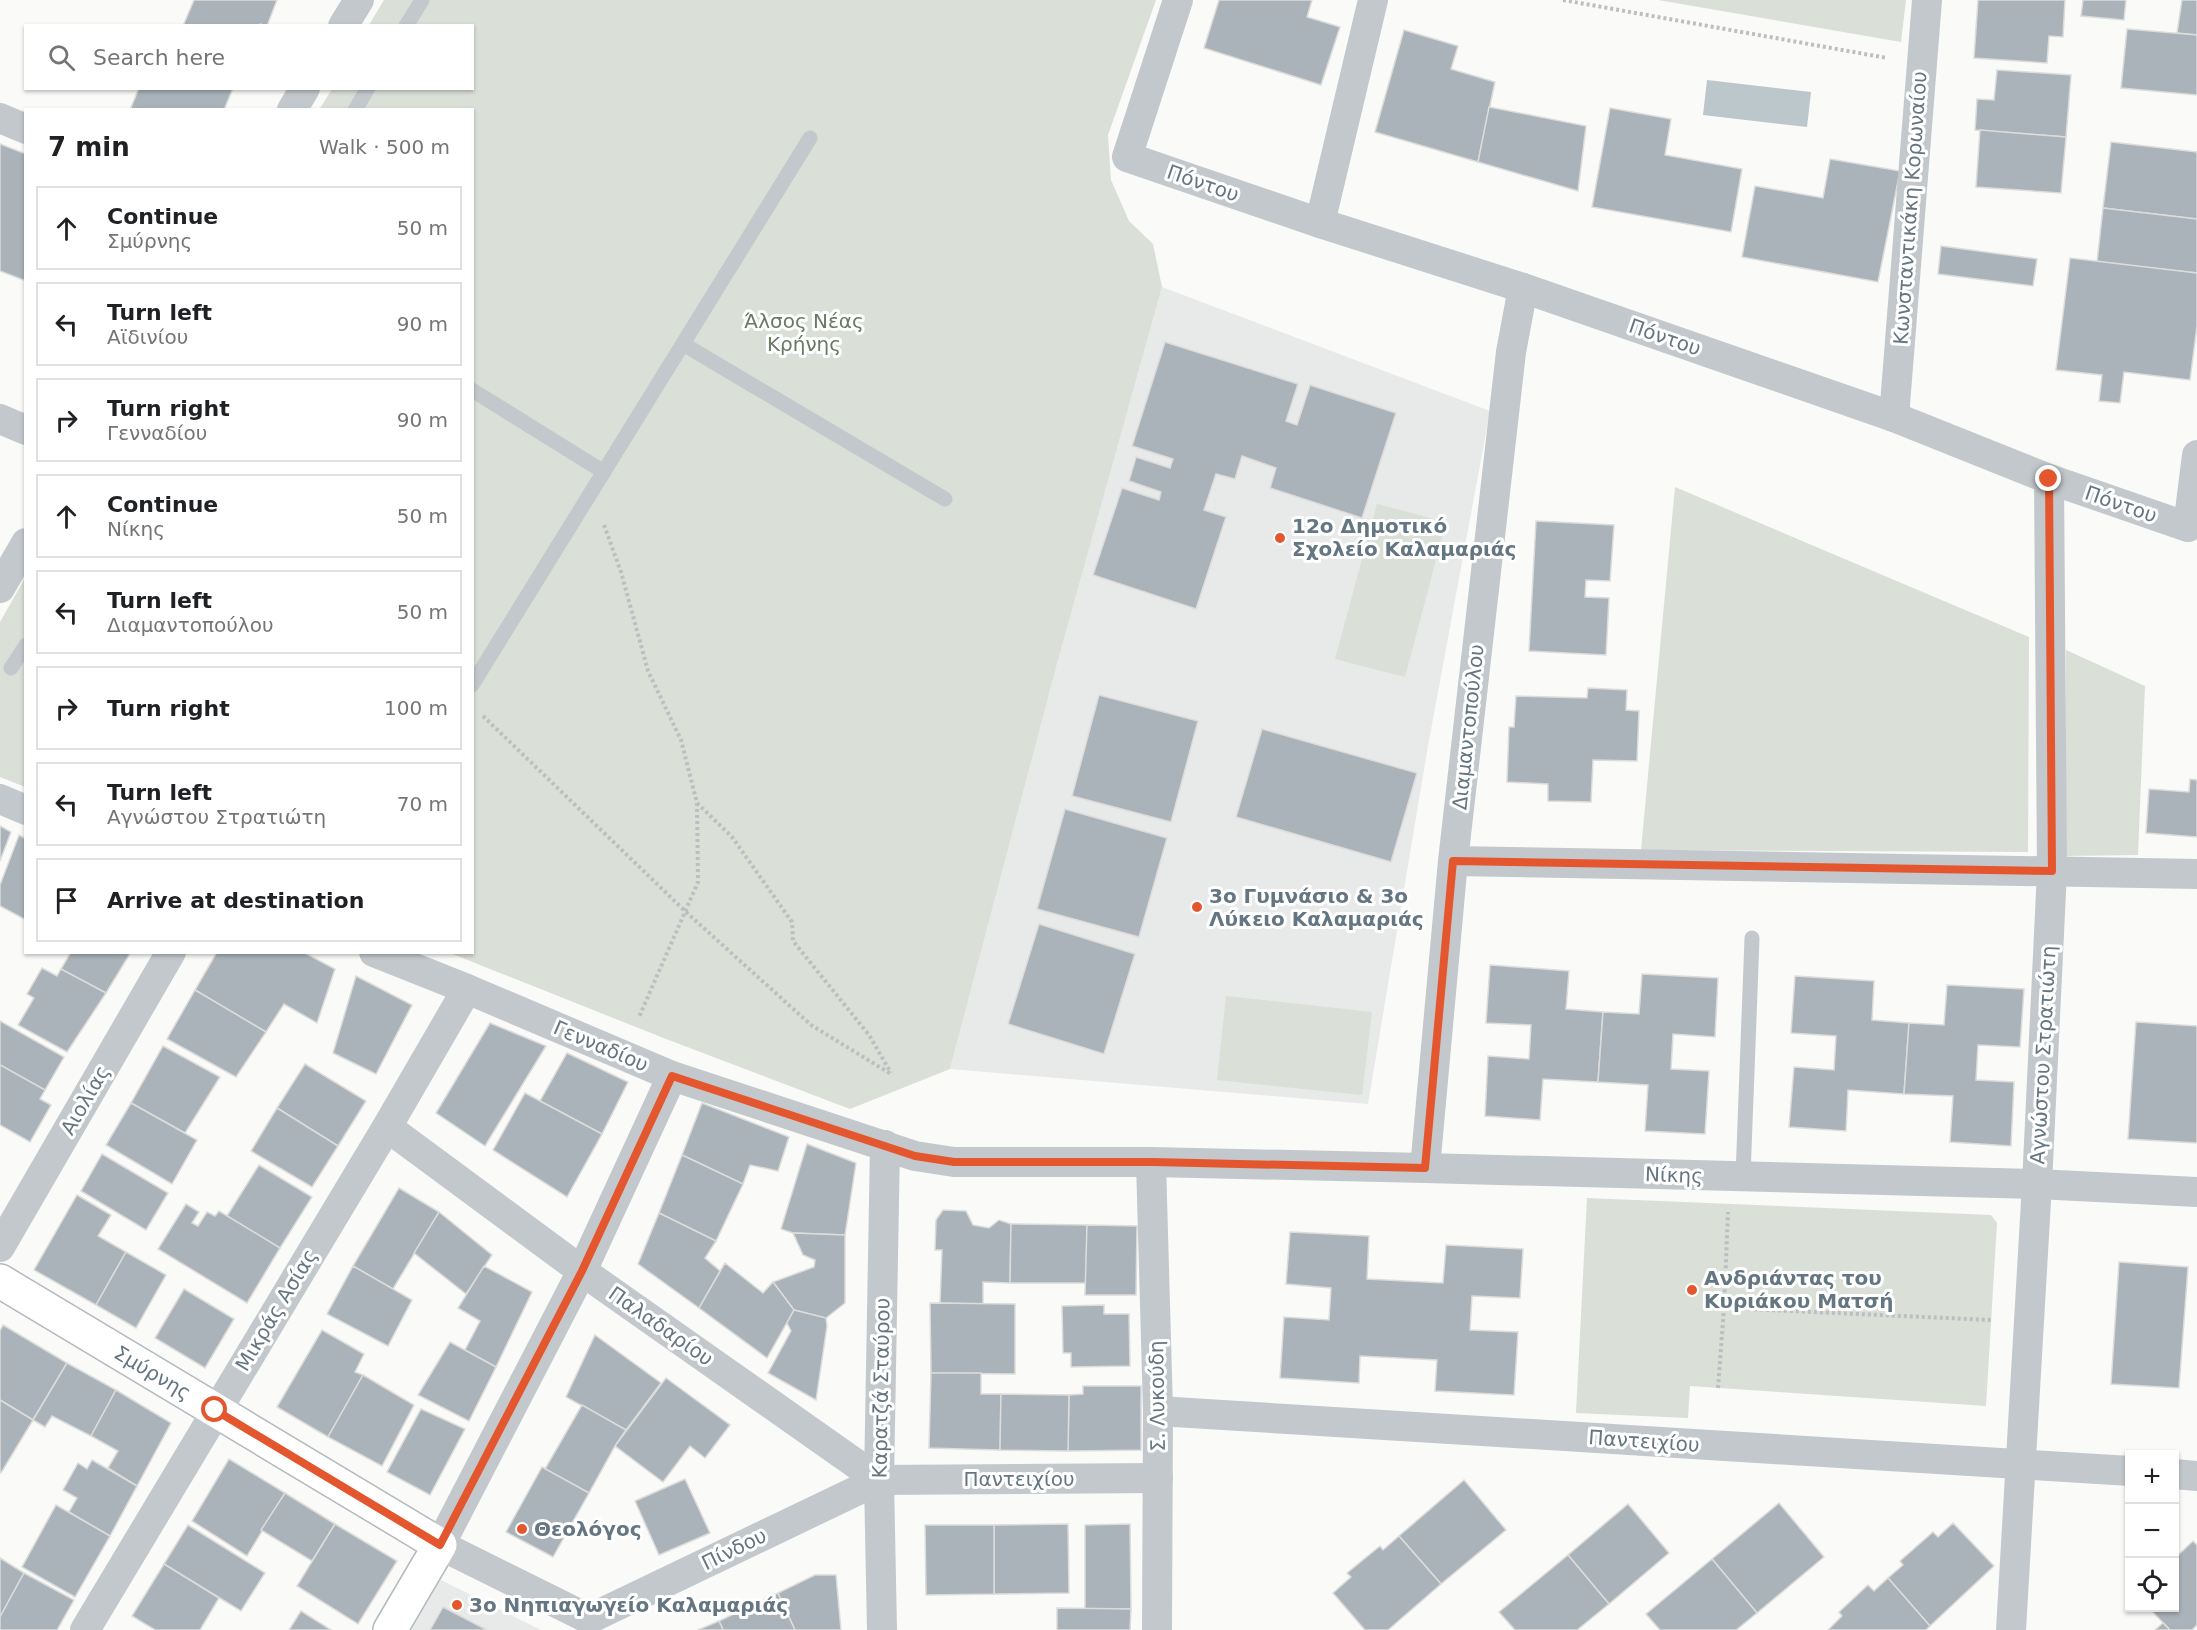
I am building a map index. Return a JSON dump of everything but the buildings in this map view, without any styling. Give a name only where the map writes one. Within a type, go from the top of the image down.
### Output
[{"type":"main road","name":"Σμύρνης","points":[[0,1281],[440,1545]]},
{"type":"main road","points":[[390,1630],[440,1545]]},
{"type":"street","points":[[344,24],[359,0]]},
{"type":"street","name":"Πόντου","points":[[1178,0],[1127,157],[1320,223],[1523,288],[1894,417],[2049,479],[2193,529]]},
{"type":"street","points":[[1320,223],[1373,0]]},
{"type":"street","name":"Κωνσταντικάκη Κορωναίου","points":[[1894,417],[1927,0]]},
{"type":"street","points":[[293,108],[304,90]]},
{"type":"street","points":[[0,118],[24,128]]},
{"type":"street","name":"Διαμαντοπούλου","points":[[1425,1168],[1453,861],[1511,352],[1523,288]]},
{"type":"street","points":[[0,419],[24,429]]},
{"type":"street","points":[[2193,529],[2197,455]]},
{"type":"street","name":"Αγνώστου Στρατιώτη","points":[[2011,1630],[2037,1184],[2052,871],[2049,479]]},
{"type":"street","points":[[0,588],[24,546]]},
{"type":"street","points":[[0,799],[24,809]]},
{"type":"street","points":[[1453,861],[2197,874]]},
{"type":"street","name":"Αιολίας","points":[[0,1247],[170,954]]},
{"type":"street","name":"Γενναδίου","points":[[379,954],[672,1076],[915,1156],[954,1162],[1152,1162]]},
{"type":"street","name":"Μικράς Ασίας","points":[[85,1630],[387,1127],[467,989]]},
{"type":"street","points":[[440,1545],[582,1271],[672,1076]]},
{"type":"street","name":"Παλαδαρίου","points":[[387,1127],[582,1271],[879,1480]]},
{"type":"street","name":"Καρατζά Σταύρου","points":[[882,1630],[879,1480],[885,1145]]},
{"type":"street","name":"Νίκης","points":[[1152,1162],[2037,1184],[2197,1192]]},
{"type":"street","name":"Σ. Λυκούδη","points":[[1152,1162],[1158,1411],[1157,1630]]},
{"type":"street","name":"Παντειχίου","points":[[1158,1411],[2125,1471]]},
{"type":"street","points":[[2179,1474],[2197,1476]]},
{"type":"street","name":"Παντειχίου","points":[[879,1480],[1158,1478]]},
{"type":"street","name":"Πίνδου","points":[[589,1625],[879,1480]]},
{"type":"street","name":"Σμύρνης","points":[[440,1545],[589,1625]]},
{"type":"lane","points":[[407,24],[422,0]]},
{"type":"lane","points":[[356,108],[367,90]]},
{"type":"lane","points":[[474,681],[810,138]]},
{"type":"lane","points":[[683,344],[945,500]]},
{"type":"lane","points":[[474,391],[604,472]]},
{"type":"lane","points":[[11,668],[24,648]]},
{"type":"lane","points":[[1743,1176],[1752,938]]},
{"type":"path","points":[[1563,0],[1921,64]]},
{"type":"path","points":[[600,516],[621,572],[648,670],[681,740],[697,803],[698,882],[639,1017]]},
{"type":"path","points":[[483,716],[686,912],[811,1025],[891,1074],[869,1035],[793,941],[792,922],[732,837],[697,803]]},
{"type":"path","points":[[1718,1388],[1728,1204]]},
{"type":"path","points":[[1724,1308],[1991,1320]]},
{"type":"shaded area","points":[[1707,80],[1811,92],[1807,127],[1703,115]]},
{"type":"shaded area","points":[[1162,287],[1490,411],[1428,746],[1368,1104],[950,1069],[1057,664]]},
{"type":"shaded area","name":"3ο Νηπιαγωγείο Καλαμαριάς","points":[[439,1579],[541,1630],[410,1630]]},
{"type":"green space","name":"Άλσος Νέας Κρήνης","points":[[384,0],[1156,0],[1108,135],[1111,180],[1129,221],[1153,244],[1162,287],[1057,664],[950,1069],[850,1109],[453,954],[474,954],[474,108],[320,108],[331,90],[474,90],[474,24],[370,24]]},
{"type":"green space","points":[[1658,0],[1906,0],[1901,42]]},
{"type":"green space","points":[[1675,487],[2029,637],[2028,852],[1641,850]]},
{"type":"green space","points":[[1377,504],[1446,522],[1405,677],[1335,659]]},
{"type":"green space","points":[[24,580],[24,787],[0,777],[0,622]]},
{"type":"green space","points":[[2066,650],[2145,686],[2138,855],[2065,856]]},
{"type":"green space","points":[[1226,996],[1372,1012],[1362,1095],[1217,1080]]},
{"type":"green space","points":[[1587,1198],[1991,1215],[1997,1223],[1986,1406],[1690,1386],[1688,1418],[1576,1413]]},
{"type":"place","name":"12ο Δημοτικό Σχολείο Καλαμαριάς","points":[[1280,538]]},
{"type":"place","name":"3ο Γυμνάσιο & 3ο Λύκειο Καλαμαριάς","points":[[1197,907]]},
{"type":"place","name":"Ανδριάντας του Κυριάκου Ματσή","points":[[1692,1290]]},
{"type":"place","name":"Θεολόγος","points":[[522,1529]]},
{"type":"place","name":"3ο Νηπιαγωγείο Καλαμαριάς","points":[[457,1605]]},
{"type":"route","points":[[215,1410],[440,1545],[582,1271],[672,1076],[915,1156],[954,1162],[1152,1162],[1425,1168],[1453,861],[2052,871],[2049,479]]}]
